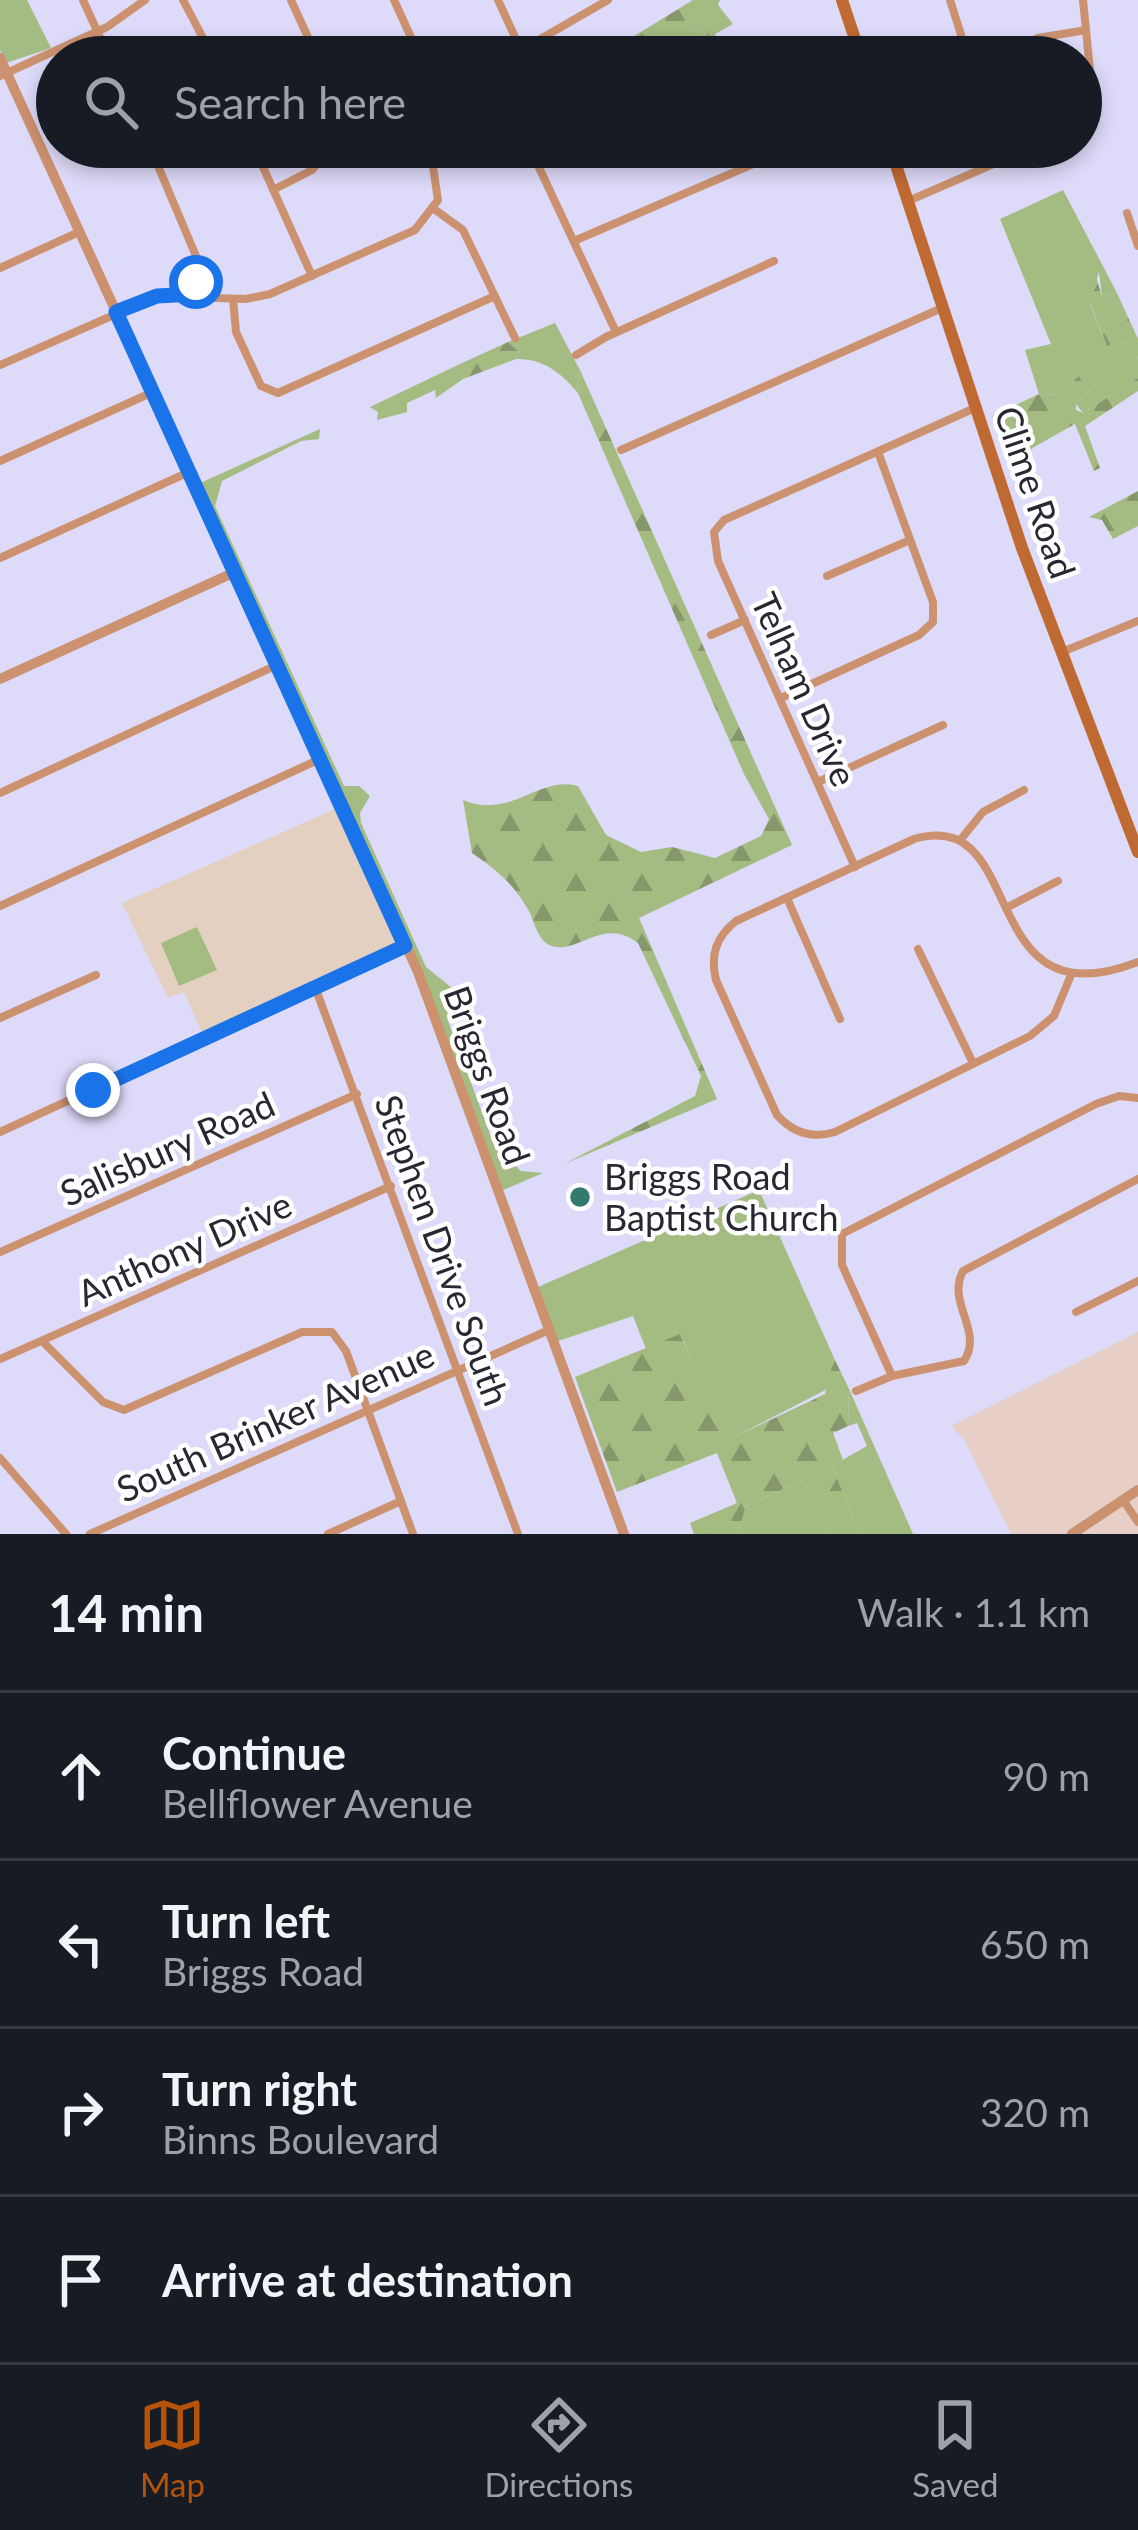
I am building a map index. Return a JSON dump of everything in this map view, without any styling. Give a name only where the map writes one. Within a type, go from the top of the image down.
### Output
[{"type":"main road","points":[[842,0],[854,36]]},
{"type":"main road","name":"Clime Road","points":[[897,168],[975,408],[1138,852]]},
{"type":"street","points":[[82,0],[99,36]]},
{"type":"street","points":[[88,36],[145,0]]},
{"type":"street","points":[[183,0],[202,36]]},
{"type":"street","points":[[291,0],[307,36]]},
{"type":"street","points":[[394,0],[410,36]]},
{"type":"street","points":[[498,0],[515,36]]},
{"type":"street","points":[[545,36],[608,0]]},
{"type":"street","points":[[950,0],[961,36]]},
{"type":"street","points":[[1083,0],[1087,36]]},
{"type":"street","points":[[1051,36],[1086,30]]},
{"type":"street","name":"Briggs Road","points":[[0,58],[36,143]]},
{"type":"street","points":[[3,74],[36,59]]},
{"type":"street","name":"Briggs Road","points":[[48,168],[405,946],[624,1534]]},
{"type":"street","points":[[159,168],[196,256],[194,294]]},
{"type":"street","points":[[263,168],[312,276]]},
{"type":"street","points":[[273,190],[314,168]]},
{"type":"street","points":[[0,364],[157,296],[233,299],[270,294],[415,230],[434,209],[440,185],[436,168]]},
{"type":"street","points":[[539,168],[616,332]]},
{"type":"street","points":[[574,241],[744,168]]},
{"type":"street","points":[[908,201],[984,168]]},
{"type":"street","points":[[434,209],[463,230],[515,338]]},
{"type":"street","points":[[1127,213],[1138,246]]},
{"type":"street","points":[[0,268],[79,232]]},
{"type":"street","points":[[576,356],[616,332],[774,261]]},
{"type":"street","points":[[233,299],[242,350],[268,391],[288,391],[495,296]]},
{"type":"street","points":[[622,450],[942,308]]},
{"type":"street","points":[[0,461],[153,392]]},
{"type":"street","points":[[781,698],[919,635],[933,622],[933,602],[878,452],[975,408]]},
{"type":"street","name":"Telham Drive","points":[[856,867],[715,553],[714,532],[724,520],[878,452]]},
{"type":"street","points":[[0,558],[189,472]]},
{"type":"street","points":[[827,576],[910,540]]},
{"type":"street","points":[[0,679],[235,572]]},
{"type":"street","points":[[711,635],[745,620]]},
{"type":"street","points":[[1062,652],[1138,620]]},
{"type":"street","points":[[0,793],[278,665]]},
{"type":"street","points":[[818,782],[943,725]]},
{"type":"street","points":[[0,906],[321,759]]},
{"type":"street","points":[[961,839],[983,812],[1024,790]]},
{"type":"street","points":[[1071,975],[1054,1016],[1030,1036],[836,1132],[817,1135],[789,1127],[772,1106],[713,967],[718,942],[730,926],[931,834],[961,839],[977,853],[1030,950],[1071,975],[1114,971],[1138,962]]},
{"type":"street","points":[[1006,908],[1058,881]]},
{"type":"street","points":[[787,898],[840,1018]]},
{"type":"street","points":[[0,1132],[405,946]]},
{"type":"street","points":[[918,949],[974,1063]]},
{"type":"street","points":[[0,1018],[96,974]]},
{"type":"street","name":"Stephen Drive South","points":[[314,987],[518,1534]]},
{"type":"street","name":"Salisbury Road","points":[[0,1252],[357,1094]]},
{"type":"street","points":[[892,1376],[842,1265],[842,1234],[1096,1104],[1119,1096],[1138,1098]]},
{"type":"street","points":[[856,1391],[892,1376],[949,1368],[967,1358],[970,1339],[956,1290],[974,1262],[1138,1179]]},
{"type":"street","name":"Anthony Drive","points":[[0,1359],[391,1186]]},
{"type":"street","points":[[1076,1312],[1138,1280]]},
{"type":"street","points":[[42,1340],[103,1402],[124,1410],[318,1329],[340,1341],[413,1534]]},
{"type":"street","name":"South Brinker Avenue","points":[[90,1534],[549,1330]]},
{"type":"street","points":[[0,1458],[66,1534]]},
{"type":"street","points":[[1072,1534],[1138,1490]]},
{"type":"street","points":[[1124,1500],[1138,1522]]},
{"type":"street","points":[[328,1534],[401,1502]]},
{"type":"shaded area","points":[[340,807],[402,946],[203,1035],[184,992],[168,998],[122,903]]},
{"type":"shaded area","points":[[1138,1332],[1138,1534],[1011,1534],[964,1439],[951,1426]]},
{"type":"green space","points":[[0,0],[27,0],[45,36],[36,36],[36,53],[6,63],[0,50]]},
{"type":"green space","points":[[693,0],[720,0],[718,5],[733,24],[716,36],[696,28],[674,36],[634,36]]},
{"type":"green space","points":[[696,28],[708,36],[665,36]]},
{"type":"green space","points":[[1063,190],[1117,293],[1102,296],[1099,272],[1089,302],[1107,346],[1127,341],[1138,359],[1138,378],[1083,413],[1076,404],[1108,373],[1100,355],[1059,395],[1039,394],[1025,350],[1051,344],[1000,219]]},
{"type":"green space","points":[[1093,268],[1102,296],[1117,293],[1138,339],[1138,359],[1127,341],[1107,346],[1090,303],[1085,306],[1075,299],[1067,278]]},
{"type":"green space","points":[[555,323],[580,370],[578,393],[551,368],[516,359],[519,352],[508,342]]},
{"type":"green space","points":[[508,342],[519,352],[516,359],[463,379],[458,375],[460,364]]},
{"type":"green space","points":[[1100,355],[1107,357],[1108,373],[1076,404],[1076,410],[1083,413],[1138,378],[1138,391],[1085,426],[1100,468],[1094,471],[1075,424],[1013,459],[1004,445],[1004,426],[992,416],[1039,394],[1059,395]]},
{"type":"green space","points":[[460,364],[463,379],[436,398],[435,390],[407,403],[407,412],[377,420],[378,412],[370,407]]},
{"type":"green space","points":[[580,370],[792,845],[639,918],[717,1099],[564,1164],[695,1096],[701,1076],[638,943],[613,933],[570,946],[545,943],[512,886],[472,853],[463,800],[496,805],[550,786],[578,786],[606,835],[641,852],[672,847],[715,858],[761,836],[769,819],[744,774],[578,393]]},
{"type":"green space","points":[[320,429],[319,439],[301,441],[222,481],[215,506],[344,786],[359,786],[370,796],[360,813],[361,823],[426,967],[452,988],[447,1018],[494,1145],[521,1171],[543,1173],[503,1190],[421,970],[198,484]]},
{"type":"green space","points":[[1138,491],[1138,526],[1113,539],[1102,520],[1089,517]]},
{"type":"green space","points":[[197,927],[217,970],[179,986],[161,943]]},
{"type":"green space","points":[[759,1190],[834,1358],[831,1387],[729,1440],[681,1335],[646,1349],[633,1316],[558,1341],[538,1287]]},
{"type":"green space","points":[[680,1334],[730,1439],[825,1394],[834,1358],[849,1389],[848,1426],[833,1433],[843,1460],[832,1466],[860,1534],[830,1534],[803,1480],[746,1506],[738,1534],[694,1534],[690,1523],[737,1503],[717,1453],[617,1492],[575,1377]]},
{"type":"green space","points":[[849,1389],[913,1534],[860,1534],[832,1466],[867,1446],[857,1423],[848,1426]]},
{"type":"green space","points":[[803,1480],[830,1534],[738,1534],[746,1506]]},
{"type":"place","name":"Briggs Road Baptist Church","points":[[580,1197]]},
{"type":"route","points":[[93,1090],[405,946],[116,312],[157,296],[194,294],[196,282]]}]
